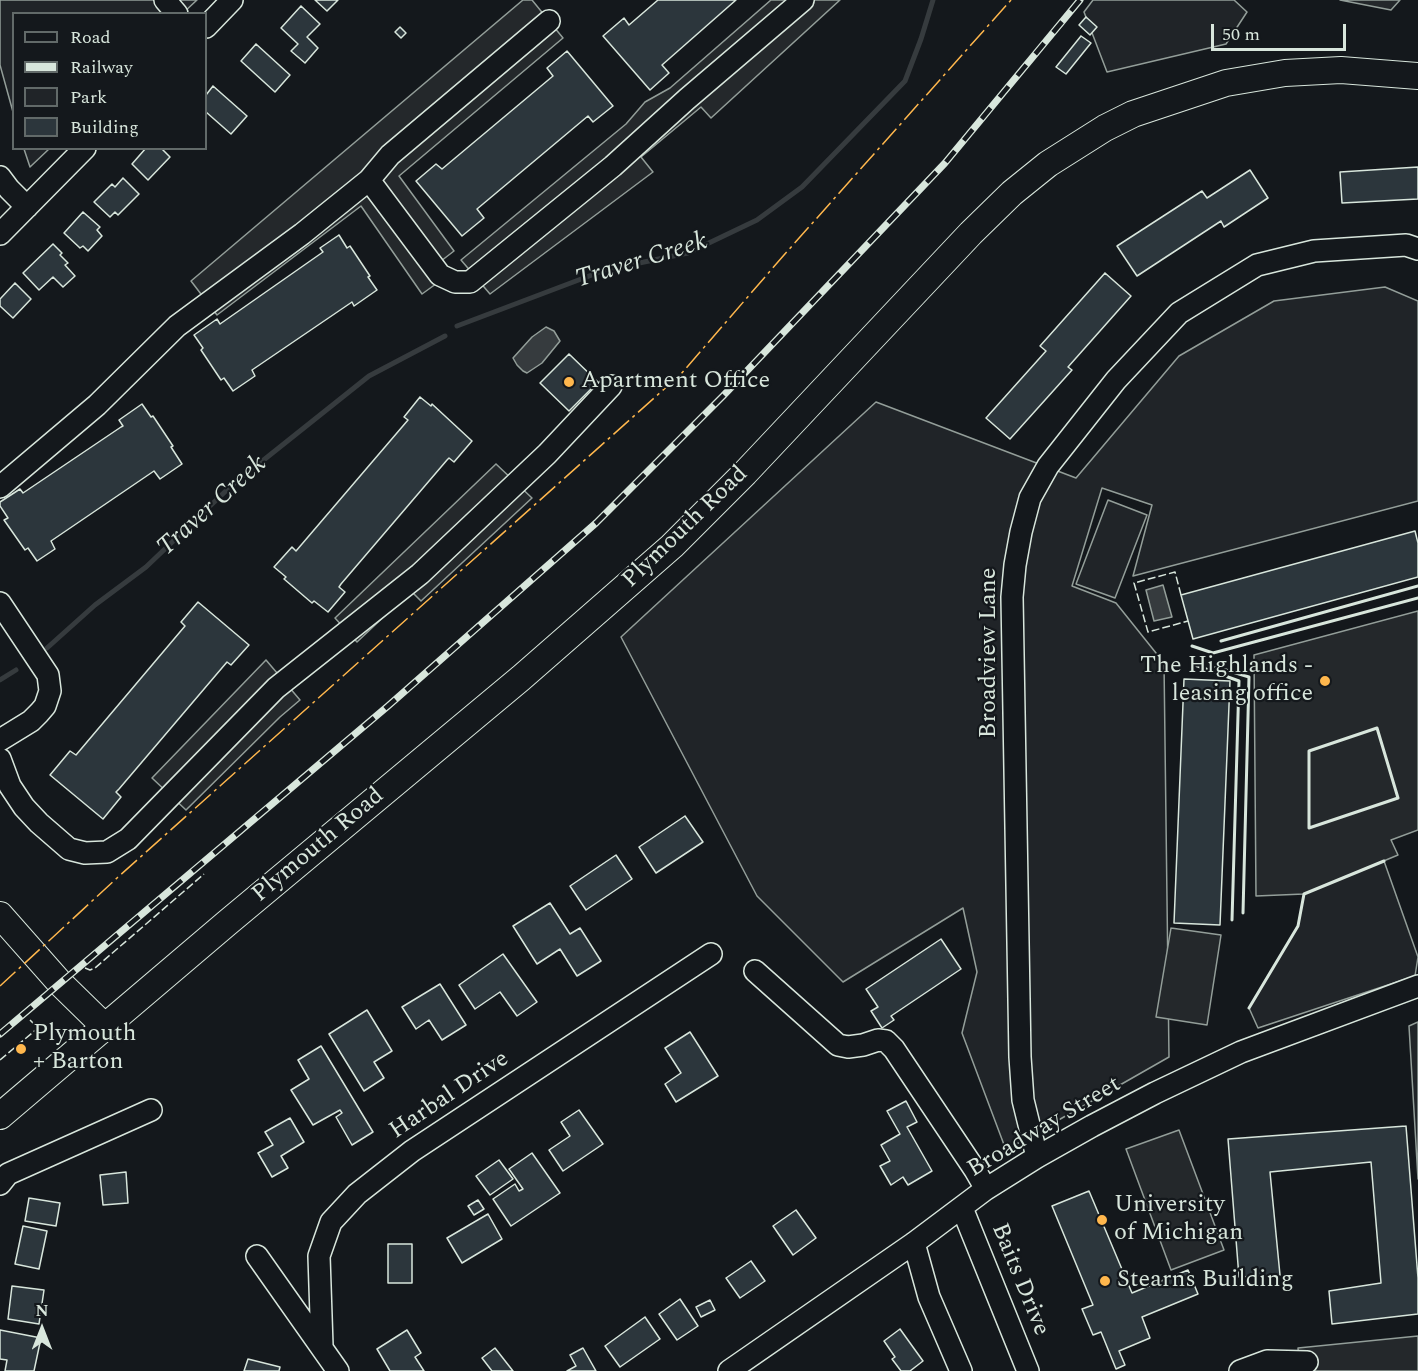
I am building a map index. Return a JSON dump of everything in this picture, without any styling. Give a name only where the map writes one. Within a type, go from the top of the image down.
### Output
[{"type":"main road","name":"Plymouth Road","points":[[0,1116],[104,1026],[522,678],[672,546],[753,465],[971,233],[1012,193],[1048,164],[1105,128],[1133,114],[1226,83],[1285,73],[1341,70],[1418,76]]},
{"type":"main road","points":[[0,915],[60,983],[104,1026]]},
{"type":"street","points":[[165,0],[175,12]]},
{"type":"street","points":[[207,26],[232,0]]},
{"type":"street","points":[[369,180],[440,275],[455,282],[470,282],[613,166],[803,0]]},
{"type":"street","points":[[0,487],[97,405],[177,326],[302,234],[369,180],[390,155],[549,21]]},
{"type":"street","points":[[0,234],[83,150]]},
{"type":"street","points":[[0,177],[27,207]]},
{"type":"street","name":"Broadview Lane","points":[[1036,1157],[1023,1100],[1020,1057],[1012,597],[1017,554],[1030,498],[1048,466],[1116,380],[1179,313],[1257,265],[1314,251],[1406,245],[1418,249]]},
{"type":"street","points":[[0,759],[10,786],[24,807],[39,823],[69,849],[85,853],[107,852],[128,839],[276,688],[420,574],[547,454],[611,386]]},
{"type":"street","points":[[0,603],[48,675],[50,691],[45,706],[31,721],[0,740]]},
{"type":"street","name":"Harbal Drive","points":[[322,1346],[319,1256],[331,1222],[357,1194],[412,1151],[711,954]]},
{"type":"street","points":[[755,971],[838,1045],[848,1047],[878,1040],[886,1041],[894,1049],[986,1190]]},
{"type":"street","name":"Broadway Street","points":[[729,1371],[1036,1157],[1144,1098],[1241,1052],[1418,986]]},
{"type":"street","points":[[0,1184],[8,1174],[151,1110]]},
{"type":"street","name":"Baits Drive","points":[[962,1208],[1029,1371]]},
{"type":"street","points":[[914,1243],[929,1297],[961,1371]]},
{"type":"street","points":[[257,1256],[338,1371]]},
{"type":"street","points":[[1240,1371],[1267,1361],[1307,1362]]},
{"type":"green space","points":[[0,0],[197,0],[184,12],[12,12],[12,108],[0,65]]},
{"type":"green space","points":[[1093,0],[1234,0],[1247,12],[1226,44],[1107,72],[1084,12]]},
{"type":"green space","points":[[25,150],[48,150],[30,167]]},
{"type":"green space","points":[[1385,287],[1418,301],[1418,501],[1133,576],[1152,505],[1102,488],[1072,586],[1116,603],[1164,663],[1169,1057],[1006,1150],[962,1033],[977,972],[963,908],[843,982],[757,896],[621,637],[876,402],[1076,478],[1179,356],[1274,301]]},
{"type":"green space","points":[[1108,500],[1147,515],[1115,598],[1076,584]]},
{"type":"green space","points":[[1384,861],[1418,957],[1415,976],[1258,1028],[1249,1008],[1298,926],[1304,894]]},
{"type":"green space","points":[[1418,1022],[1418,1179],[1409,1026]]},
{"type":"shaded area","points":[[523,0],[532,0],[563,38],[399,176],[454,251],[441,261],[451,273],[422,294],[361,206],[217,315],[191,281]]},
{"type":"shaded area","points":[[771,0],[840,0],[711,118],[701,107],[641,157],[653,172],[490,294],[461,260],[626,124],[645,102],[670,88]]},
{"type":"shaded area","points":[[1340,0],[1400,0],[1391,10]]},
{"type":"shaded area","points":[[546,327],[554,331],[560,341],[542,363],[527,373],[517,365],[513,358],[532,337]]},
{"type":"shaded area","points":[[496,464],[532,498],[421,601],[411,591],[357,642],[335,618]]},
{"type":"shaded area","points":[[1163,585],[1172,617],[1154,621],[1146,590]]},
{"type":"shaded area","points":[[1418,611],[1418,830],[1391,840],[1398,855],[1304,894],[1256,896],[1254,655]]},
{"type":"shaded area","points":[[266,660],[300,700],[186,810],[152,778]]},
{"type":"shaded area","points":[[1171,928],[1221,935],[1207,1025],[1156,1017]]},
{"type":"shaded area","points":[[1179,1130],[1224,1250],[1171,1270],[1126,1149]]},
{"type":"shaded area","points":[[1418,1336],[1418,1371],[1300,1371],[1298,1348]]},
{"type":"building","points":[[315,0],[338,0],[327,11]]},
{"type":"building","points":[[658,0],[736,0],[662,65],[669,73],[650,90],[603,36],[624,18],[629,25]]},
{"type":"building","points":[[301,6],[320,24],[307,37],[318,48],[305,63],[291,51],[298,44],[281,28]]},
{"type":"building","points":[[1086,17],[1097,27],[1090,35],[1079,25]]},
{"type":"building","points":[[400,27],[406,33],[401,38],[395,32]]},
{"type":"building","points":[[1081,36],[1091,43],[1066,74],[1056,67]]},
{"type":"building","points":[[256,44],[290,75],[275,92],[241,61]]},
{"type":"building","points":[[567,51],[613,106],[593,122],[588,116],[477,209],[484,218],[462,236],[416,181],[436,164],[442,169],[553,76],[547,68]]},
{"type":"building","points":[[213,86],[247,116],[231,134],[207,113],[207,94]]},
{"type":"building","points":[[144,150],[163,150],[170,157],[148,180],[132,164]]},
{"type":"building","points":[[1418,167],[1418,199],[1342,203],[1340,172]]},
{"type":"building","points":[[1250,170],[1268,198],[1224,227],[1221,221],[1137,276],[1117,246],[1202,191],[1207,198]]},
{"type":"building","points":[[123,178],[139,194],[118,215],[115,212],[110,217],[94,202],[112,184],[115,187]]},
{"type":"building","points":[[83,212],[100,227],[97,230],[102,236],[88,251],[83,246],[80,248],[64,233]]},
{"type":"building","points":[[339,235],[347,248],[350,246],[377,290],[354,306],[352,302],[252,370],[255,376],[233,391],[224,378],[221,380],[194,335],[217,319],[220,324],[323,252],[320,248]]},
{"type":"building","points":[[53,244],[62,253],[60,255],[68,263],[65,265],[75,276],[63,287],[53,277],[39,290],[23,273]]},
{"type":"building","points":[[1105,273],[1131,296],[1068,367],[1072,370],[1010,439],[986,418],[1046,351],[1040,346]]},
{"type":"building","points":[[15,283],[31,299],[13,318],[0,306],[0,299]]},
{"type":"building","name":"Apartment Office","points":[[569,354],[598,382],[569,411],[540,383]]},
{"type":"building","points":[[420,397],[431,406],[432,404],[472,441],[454,462],[449,458],[447,460],[341,584],[339,587],[345,592],[328,612],[314,601],[312,603],[284,579],[286,577],[274,567],[292,547],[296,551],[408,420],[404,417]]},
{"type":"building","points":[[142,404],[173,446],[171,447],[182,464],[160,479],[154,471],[51,541],[55,549],[37,561],[28,548],[25,550],[4,520],[8,518],[0,502],[20,489],[23,493],[123,426],[119,420]]},
{"type":"building","points":[[1415,531],[1418,543],[1418,577],[1193,639],[1181,595]]},
{"type":"building","points":[[198,602],[249,645],[231,665],[227,662],[116,792],[121,797],[103,819],[50,775],[70,751],[76,755],[185,626],[181,622]]},
{"type":"building","points":[[1184,679],[1230,681],[1220,925],[1174,923]]},
{"type":"building","points":[[685,816],[703,842],[656,873],[639,847]]},
{"type":"building","points":[[616,855],[632,879],[586,910],[570,886]]},
{"type":"building","points":[[550,903],[570,934],[580,928],[601,961],[577,976],[560,949],[537,964],[513,926]]},
{"type":"building","points":[[941,939],[961,969],[891,1016],[894,1020],[882,1028],[871,1011],[878,1007],[866,989]]},
{"type":"building","points":[[503,954],[537,1002],[517,1016],[500,992],[475,1009],[459,985]]},
{"type":"building","points":[[440,984],[466,1025],[442,1040],[429,1020],[416,1029],[402,1007]]},
{"type":"building","points":[[367,1010],[392,1051],[374,1062],[384,1078],[364,1091],[329,1034]]},
{"type":"building","points":[[690,1032],[718,1076],[676,1102],[665,1084],[681,1073],[665,1048]]},
{"type":"building","points":[[321,1046],[373,1132],[352,1145],[336,1117],[342,1113],[340,1110],[313,1125],[291,1090],[309,1079],[298,1060]]},
{"type":"building","points":[[906,1101],[917,1122],[907,1127],[932,1171],[908,1185],[903,1177],[891,1185],[880,1166],[890,1161],[881,1145],[900,1134],[887,1111]]},
{"type":"building","points":[[579,1110],[603,1144],[563,1171],[549,1150],[570,1136],[561,1122]]},
{"type":"building","points":[[290,1118],[304,1142],[281,1156],[288,1168],[272,1177],[258,1153],[273,1145],[265,1132]]},
{"type":"building","points":[[1406,1126],[1418,1278],[1418,1314],[1332,1324],[1329,1291],[1381,1283],[1371,1162],[1270,1172],[1280,1275],[1239,1277],[1228,1139]]},
{"type":"building","points":[[532,1153],[560,1193],[511,1226],[493,1199],[515,1184],[519,1191],[523,1189],[509,1169]]},
{"type":"building","points":[[499,1160],[513,1179],[490,1195],[476,1176]]},
{"type":"building","points":[[126,1172],[128,1203],[103,1205],[100,1175]]},
{"type":"building","name":"Stearns Building","points":[[1089,1191],[1132,1293],[1188,1270],[1198,1294],[1142,1317],[1150,1338],[1119,1351],[1125,1365],[1116,1369],[1101,1332],[1093,1335],[1082,1309],[1093,1305],[1052,1206]]},
{"type":"building","points":[[29,1198],[60,1203],[56,1226],[25,1221]]},
{"type":"building","points":[[478,1200],[484,1209],[474,1215],[468,1206]]},
{"type":"building","points":[[796,1210],[816,1238],[793,1255],[773,1226]]},
{"type":"building","points":[[488,1214],[502,1239],[462,1263],[447,1238]]},
{"type":"building","points":[[23,1226],[47,1231],[39,1269],[15,1264]]},
{"type":"building","points":[[388,1244],[412,1244],[412,1283],[388,1283]]},
{"type":"building","points":[[751,1261],[765,1281],[740,1298],[726,1278]]},
{"type":"building","points":[[12,1286],[44,1290],[39,1324],[8,1319]]},
{"type":"building","points":[[680,1299],[698,1326],[677,1340],[659,1314]]},
{"type":"building","points":[[710,1300],[715,1310],[701,1317],[696,1307]]},
{"type":"building","points":[[645,1317],[660,1339],[620,1367],[605,1346]]},
{"type":"building","points":[[900,1329],[923,1361],[910,1371],[901,1371],[892,1359],[895,1357],[884,1341]]},
{"type":"building","points":[[0,1330],[41,1338],[34,1371],[5,1371],[7,1360],[0,1359]]},
{"type":"building","points":[[407,1330],[421,1353],[415,1357],[424,1371],[390,1371],[377,1349]]},
{"type":"building","points":[[495,1348],[513,1371],[492,1371],[482,1358]]},
{"type":"building","points":[[583,1348],[596,1371],[567,1371],[576,1366],[570,1355]]},
{"type":"building","points":[[248,1359],[280,1367],[279,1371],[244,1371]]},
{"type":"waterway","name":"Traver Creek","points":[[457,326],[605,270],[688,253],[757,220],[802,187],[905,81],[933,0]]},
{"type":"waterway","name":"Traver Creek","points":[[47,648],[95,605],[146,567],[231,486],[369,376],[445,336]]},
{"type":"waterway","name":"Traver Creek","points":[[0,680],[16,670]]},
{"type":"railway","points":[[0,1034],[388,706],[596,523],[723,396],[945,163],[1080,0]]},
{"type":"fence","points":[[1181,595],[1175,572],[1134,583],[1148,632],[1188,621]]},
{"type":"fence","points":[[85,968],[90,970],[95,968],[204,874]]},
{"type":"fence","points":[[0,1060],[38,1028],[30,1020]]},
{"type":"wall","points":[[1221,641],[1418,586]]},
{"type":"wall","points":[[1192,646],[1213,653],[1418,598]]},
{"type":"wall","points":[[1192,664],[1239,681],[1232,920]]},
{"type":"wall","points":[[1216,667],[1249,677],[1243,913]]},
{"type":"wall","points":[[1377,728],[1398,798],[1309,828],[1309,751],[1377,728]]},
{"type":"wall","points":[[1249,1008],[1298,926],[1304,894],[1384,861]]},
{"type":"power","points":[[0,986],[117,878],[681,374],[1011,0]]},
{"type":"place","name":"Apartment Office","points":[[569,382]]},
{"type":"place","name":"The Highlands - leasing office","points":[[1325,681]]},
{"type":"place","name":"Plymouth + Barton","points":[[21,1049]]},
{"type":"place","name":"University of Michigan","points":[[1102,1220]]},
{"type":"place","name":"Stearns Building","points":[[1105,1281]]}]
